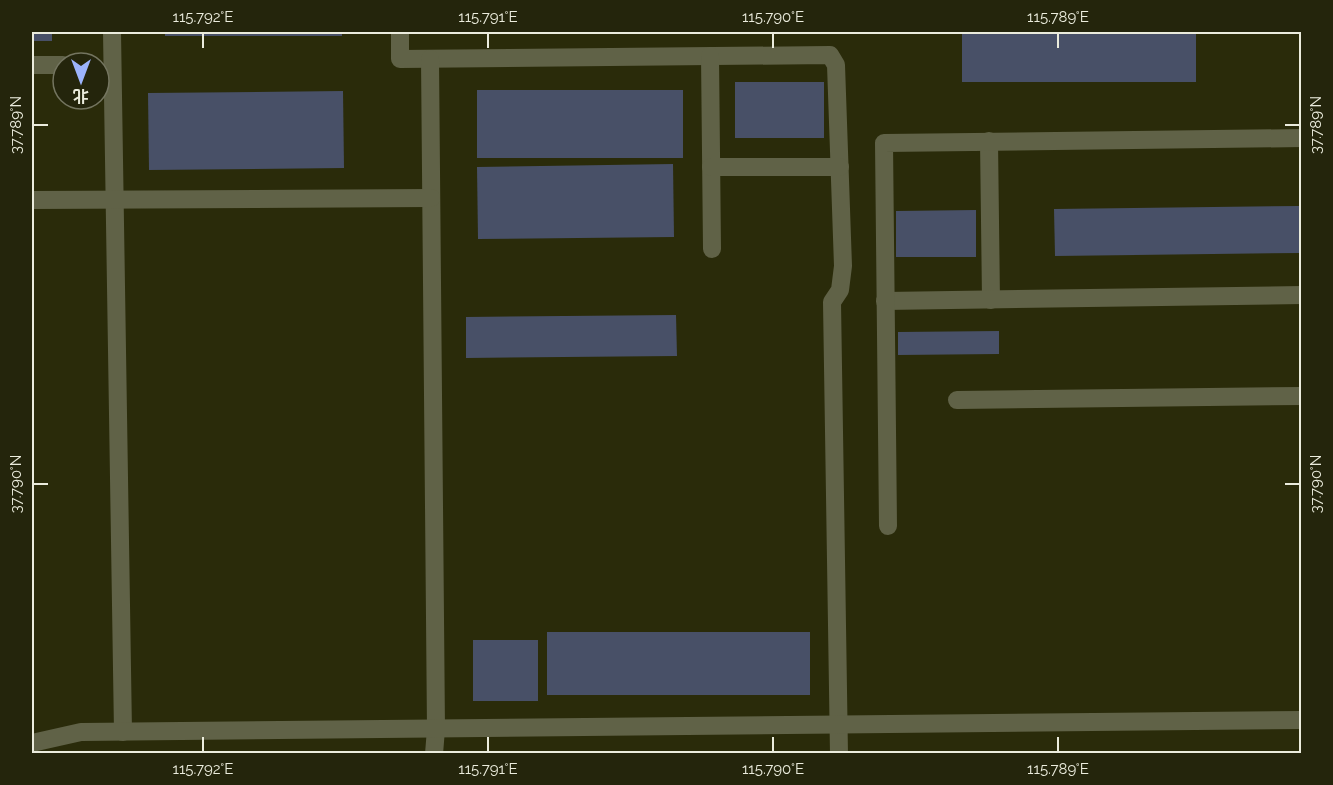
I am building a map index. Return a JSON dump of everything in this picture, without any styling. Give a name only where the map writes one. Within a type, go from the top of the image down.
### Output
[{"type":"lane","points":[[108,51],[112,32]]},
{"type":"lane","points":[[400,32],[400,59],[831,55],[836,65],[843,266],[840,290],[832,302],[839,753]]},
{"type":"lane","points":[[710,56],[712,249]]},
{"type":"lane","points":[[430,59],[436,729],[434,753]]},
{"type":"lane","points":[[32,65],[51,65]]},
{"type":"lane","points":[[109,111],[115,199],[123,732]]},
{"type":"lane","points":[[888,526],[884,142],[1302,138]]},
{"type":"lane","points":[[989,141],[991,300]]},
{"type":"lane","points":[[711,167],[840,167]]},
{"type":"lane","points":[[32,200],[431,198]]},
{"type":"lane","points":[[885,301],[1302,295]]},
{"type":"lane","points":[[957,400],[1302,396]]},
{"type":"lane","points":[[32,742],[81,732],[1302,720]]},
{"type":"shaded area","points":[[32,32],[1301,32],[1301,753],[32,753]]},
{"type":"building","points":[[32,32],[52,32],[52,41],[32,41]]},
{"type":"building","points":[[165,32],[342,32],[342,36],[165,36]]},
{"type":"building","points":[[962,32],[1196,32],[1196,82],[962,82]]},
{"type":"building","points":[[735,82],[824,82],[824,138],[735,138]]},
{"type":"building","points":[[477,90],[683,90],[683,158],[477,158]]},
{"type":"building","points":[[343,91],[344,168],[149,170],[148,93]]},
{"type":"building","points":[[673,164],[674,237],[478,239],[477,167]]},
{"type":"building","points":[[1299,206],[1300,253],[1055,256],[1054,209]]},
{"type":"building","points":[[976,210],[976,257],[896,257],[896,211]]},
{"type":"building","points":[[676,315],[677,356],[466,358],[466,317]]},
{"type":"building","points":[[999,331],[999,354],[898,355],[898,332]]},
{"type":"building","points":[[547,632],[810,632],[810,695],[547,695]]},
{"type":"building","points":[[473,640],[538,640],[538,701],[473,701]]}]
